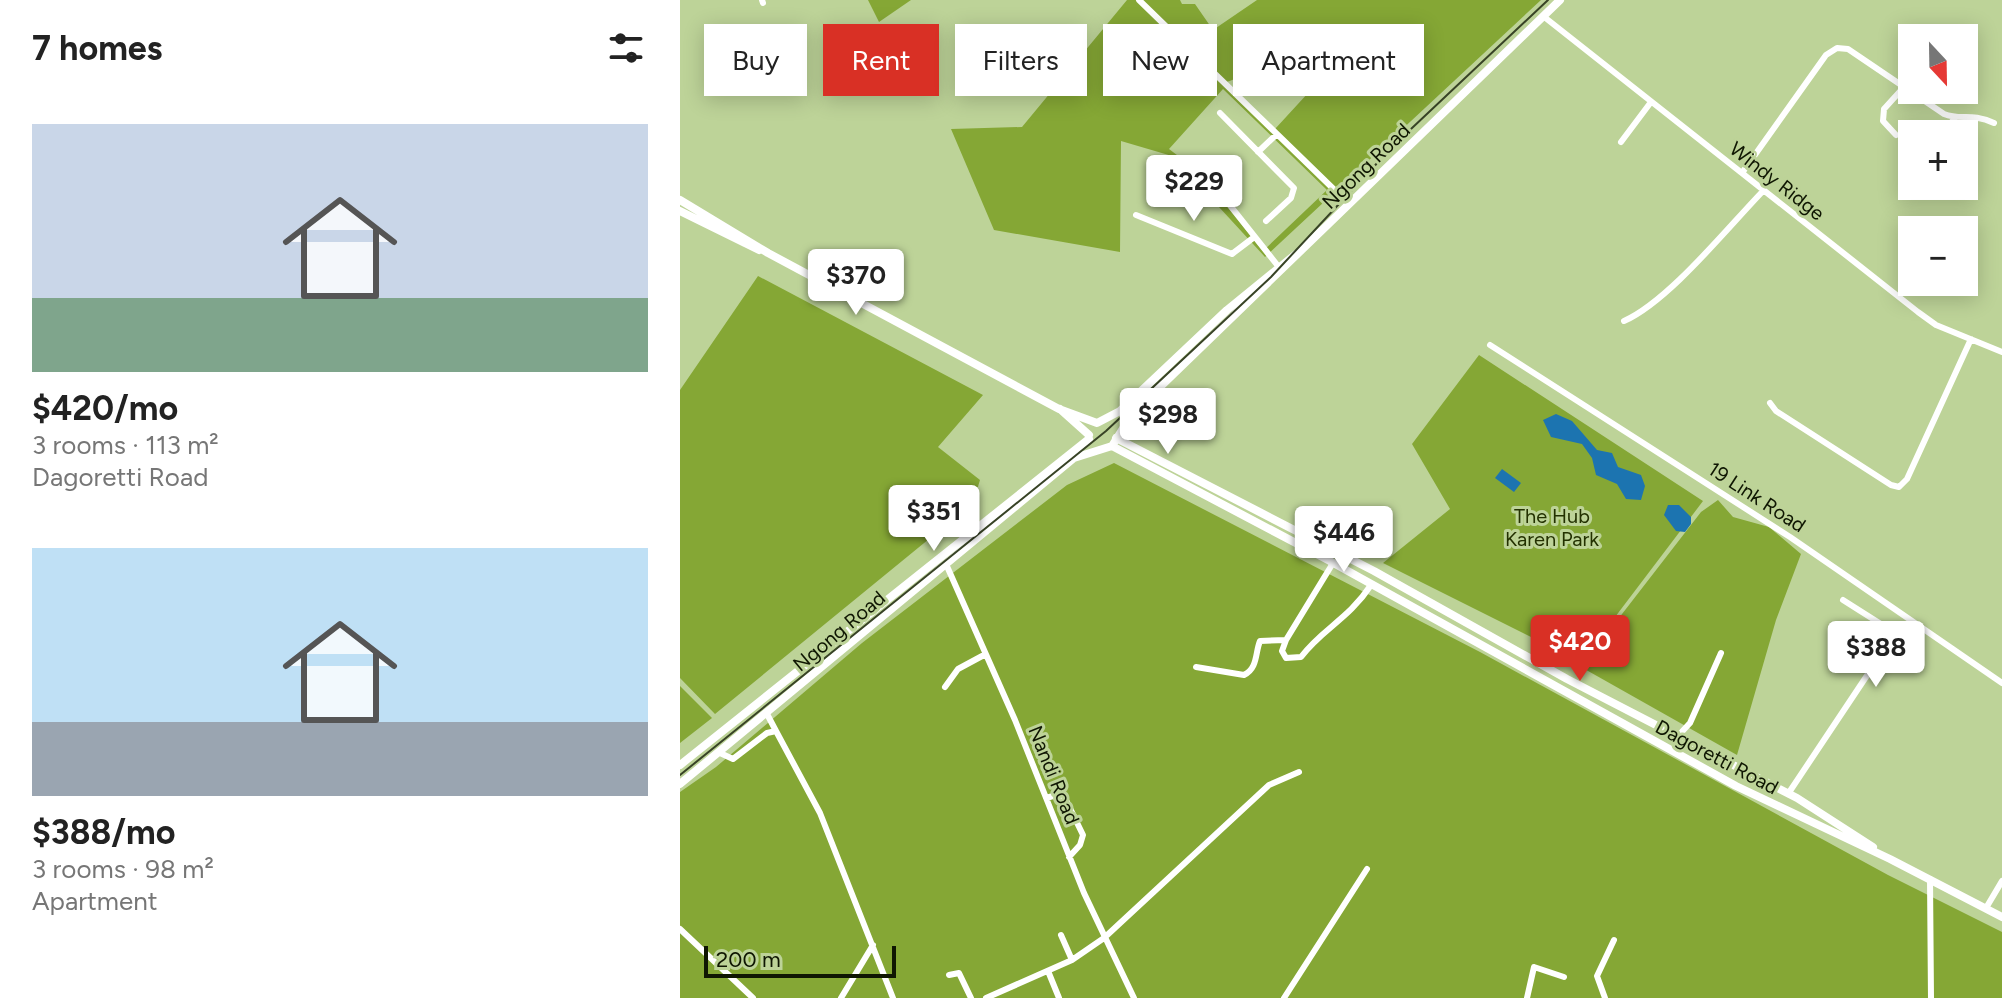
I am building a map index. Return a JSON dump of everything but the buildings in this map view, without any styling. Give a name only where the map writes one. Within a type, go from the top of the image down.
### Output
[{"type":"main road","name":"Ngong Road","points":[[1115,439],[1132,414],[1278,266],[1297,254],[1560,0]]},
{"type":"main road","points":[[680,200],[768,253],[1059,409],[1113,425],[1115,439],[1097,448],[1059,409]]},
{"type":"main road","points":[[680,211],[744,245],[768,253]]},
{"type":"main road","name":"Ngong Road","points":[[680,765],[1089,437],[1101,422],[1129,403],[1292,263],[1297,254]]},
{"type":"main road","name":"Dagoretti Road","points":[[1115,439],[1371,585],[1780,809],[1890,859],[2002,917]]},
{"type":"main road","name":"Dagoretti Road","points":[[1115,439],[1374,571],[1677,737],[1788,794],[1890,859]]},
{"type":"main road","name":"Ngong Road","points":[[680,784],[1074,458],[1097,448]]},
{"type":"main road","points":[[1780,809],[1791,806],[1788,794]]},
{"type":"street","points":[[1139,0],[1349,204]]},
{"type":"street","name":"Windy Ridge","points":[[1543,16],[1927,318],[2002,352]]},
{"type":"street","points":[[1742,173],[1830,50],[1848,49],[1898,83]]},
{"type":"street","points":[[1896,135],[1883,121],[1884,109],[1898,94]]},
{"type":"street","points":[[1621,142],[1651,102]]},
{"type":"street","points":[[1932,104],[1955,118],[1976,115],[1994,123]]},
{"type":"street","points":[[1220,113],[1294,188],[1291,198],[1266,221]]},
{"type":"street","points":[[1258,152],[1277,134]]},
{"type":"street","points":[[1180,179],[1221,194],[1278,266]]},
{"type":"street","points":[[1624,321],[1652,303],[1764,190]]},
{"type":"street","points":[[1136,215],[1232,254],[1253,238]]},
{"type":"street","points":[[1770,403],[1776,411],[1899,487],[1907,479],[1971,339]]},
{"type":"street","name":"19 Link Road","points":[[1490,345],[1790,537],[2002,683]]},
{"type":"street","points":[[1333,563],[1286,640],[1282,651],[1286,658],[1301,657],[1310,645],[1356,607],[1371,585]]},
{"type":"street","name":"Nandi Road","points":[[946,564],[1104,938],[1134,998]]},
{"type":"street","points":[[1788,794],[1886,647],[1889,635],[1884,626],[1843,600]]},
{"type":"street","points":[[1196,667],[1244,675],[1250,672],[1256,661],[1260,641],[1286,640]]},
{"type":"street","points":[[1677,737],[1690,723],[1721,653]]},
{"type":"street","points":[[945,687],[958,669],[984,655]]},
{"type":"street","points":[[767,714],[820,813],[893,998]]},
{"type":"street","points":[[720,753],[733,759],[767,733],[776,731]]},
{"type":"street","points":[[986,998],[1072,960],[1104,938],[1269,785],[1299,772]]},
{"type":"street","points":[[1046,798],[1053,796],[1067,802],[1083,835],[1080,845],[1069,857]]},
{"type":"street","points":[[1284,998],[1367,869]]},
{"type":"street","points":[[1930,879],[1931,998]]},
{"type":"street","points":[[1986,908],[2002,881]]},
{"type":"street","points":[[680,929],[753,998]]},
{"type":"street","points":[[1061,935],[1072,960]]},
{"type":"street","points":[[1605,998],[1597,976],[1614,940]]},
{"type":"street","points":[[841,998],[873,945]]},
{"type":"street","points":[[1527,998],[1534,967],[1564,977]]},
{"type":"street","points":[[1048,971],[1059,998]]},
{"type":"street","points":[[949,975],[959,973],[971,998]]},
{"type":"green space","points":[[868,0],[911,0],[879,22]]},
{"type":"green space","points":[[1127,0],[1180,0],[1182,4],[1195,4],[1209,24],[1107,24]]},
{"type":"green space","points":[[1257,0],[1541,0],[1265,257],[1172,156],[1121,141],[1120,252],[994,230],[951,129],[1022,127],[1048,96],[1087,96],[1087,48],[1103,29],[1103,96],[1217,96],[1169,149],[1198,171],[1263,251],[1327,190],[1223,89],[1217,96],[1217,27]]},
{"type":"green space","points":[[758,276],[983,395],[938,447],[980,480],[973,503],[715,714],[680,678],[680,390]]},
{"type":"green space","name":"The Hub Karen Park","points":[[1479,355],[1703,501],[1581,662],[1383,563],[1450,509],[1412,444]]},
{"type":"green space","points":[[1114,463],[1480,652],[1888,875],[2002,932],[2002,998],[680,998],[680,792],[716,767],[862,643],[1067,485]]},
{"type":"green space","points":[[1718,500],[1733,517],[1769,527],[1801,554],[1776,620],[1737,755],[1581,667],[1701,512]]},
{"type":"green space","points":[[680,686],[712,718],[680,743]]},
{"type":"water","points":[[1556,414],[1572,421],[1597,450],[1612,453],[1618,467],[1641,475],[1645,486],[1641,500],[1626,499],[1617,484],[1596,475],[1592,458],[1582,444],[1551,437],[1543,420]]},
{"type":"water","points":[[1502,469],[1521,483],[1514,492],[1495,478]]},
{"type":"water","points":[[1668,505],[1679,505],[1691,517],[1691,524],[1685,532],[1676,531],[1664,515]]},
{"type":"tram line","points":[[680,775],[1106,431],[1271,277],[1394,145],[1548,0]]}]
